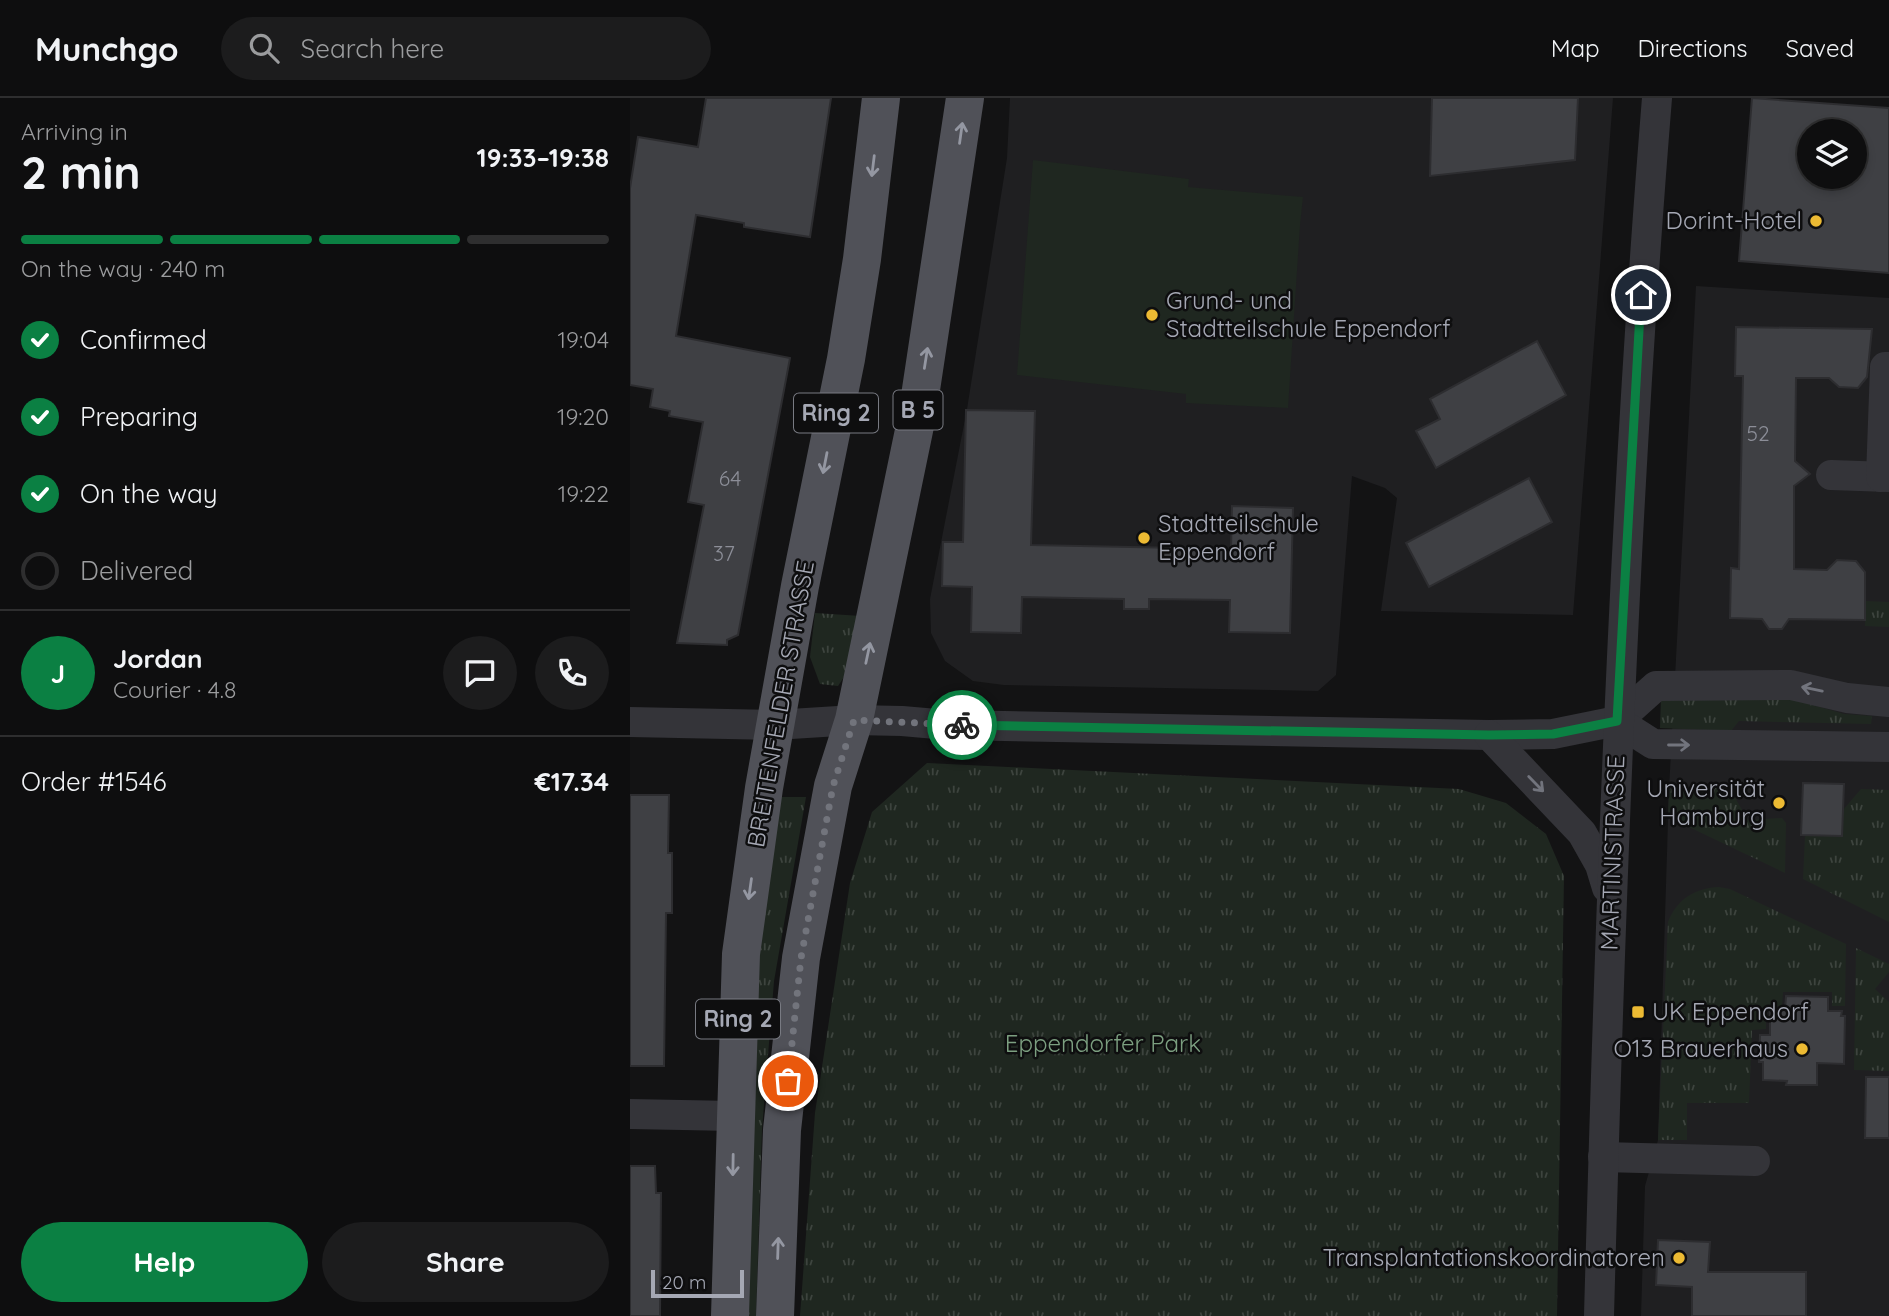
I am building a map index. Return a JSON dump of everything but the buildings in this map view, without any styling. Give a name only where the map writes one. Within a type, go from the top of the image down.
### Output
[{"type":"main road","name":"BREITENFELDER STRASSE","points":[[730,1316],[741,954],[775,725],[846,359],[862,259],[881,98]]},
{"type":"main road","name":"B 5","points":[[775,1316],[782,1130],[801,958],[833,786],[854,720],[917,416],[965,98]]},
{"type":"street","name":"MARTINISTRASSE","points":[[1599,1316],[1617,721],[1643,269],[1657,98]]},
{"type":"street","points":[[1831,475],[1885,477],[1885,367],[1889,367]]},
{"type":"street","points":[[630,722],[775,725],[854,720],[960,726],[1553,734],[1617,721],[1656,686],[1791,685],[1847,698],[1889,702]]},
{"type":"street","points":[[1617,721],[1653,744],[1889,747]]},
{"type":"street","points":[[1489,735],[1583,833],[1600,865],[1612,902]]},
{"type":"street","points":[[630,1114],[734,1116]]},
{"type":"street","points":[[1603,1157],[1745,1161]]},
{"type":"shaded area","points":[[1010,98],[1613,98],[1573,615],[1381,611],[1397,498],[1385,488],[1352,476],[1336,675],[1318,691],[1004,685],[973,681],[945,661],[931,633],[930,599],[967,409],[1007,158]]},
{"type":"shaded area","name":"Universität Hamburg","points":[[1696,286],[1889,298],[1889,1316],[1641,1316],[1645,1186],[1658,1140],[1669,789]]},
{"type":"green space","points":[[1033,160],[1189,179],[1188,187],[1303,197],[1288,408],[1186,403],[1186,394],[1017,375]]},
{"type":"green space","points":[[1866,601],[1889,602],[1889,627],[1865,626]]},
{"type":"green space","points":[[815,613],[861,616],[850,668],[838,686],[820,684],[810,657]]},
{"type":"green space","points":[[1661,698],[1796,700],[1844,714],[1872,716],[1871,724],[1739,721],[1731,731],[1660,728]]},
{"type":"green space","name":"Eppendorfer Park","points":[[927,763],[1459,789],[1506,803],[1546,834],[1564,876],[1557,1316],[800,1316],[815,1113],[850,883],[872,812]]},
{"type":"green space","points":[[1727,784],[1748,820],[1782,818],[1786,823],[1785,873],[1668,817],[1669,789]]},
{"type":"green space","points":[[1861,789],[1889,790],[1889,922],[1803,879],[1805,835],[1842,836],[1843,810]]},
{"type":"green space","points":[[778,797],[806,797],[774,981],[762,1129],[756,1316],[746,1316],[756,969]]},
{"type":"green space","points":[[1719,887],[1730,889],[1846,944],[1845,1006],[1832,1006],[1832,992],[1783,992],[1782,1006],[1766,1006],[1766,1029],[1752,1030],[1749,1103],[1687,1103],[1687,1140],[1658,1140],[1668,922],[1676,907],[1688,896]]},
{"type":"green space","points":[[1856,948],[1889,964],[1889,972],[1875,989],[1889,1002],[1889,1071],[1854,1070]]},
{"type":"way so far","points":[[788,1081],[801,958],[833,786],[854,720],[962,725]]},
{"type":"place","name":"Dorint-Hotel","points":[[1816,221]]},
{"type":"place","name":"Grund- und Stadtteilschule Eppendorf","points":[[1152,315]]},
{"type":"place","name":"Stadtteilschule Eppendorf","points":[[1144,538]]},
{"type":"place","name":"Universität Hamburg","points":[[1779,803]]},
{"type":"place","name":"UK Eppendorf","points":[[1638,1012]]},
{"type":"place","name":"O13 Brauerhaus","points":[[1802,1049]]},
{"type":"place","name":"Transplantationskoordinatoren","points":[[1679,1258]]},
{"type":"route","points":[[962,725],[1489,735],[1553,734],[1617,721],[1641,295]]}]
